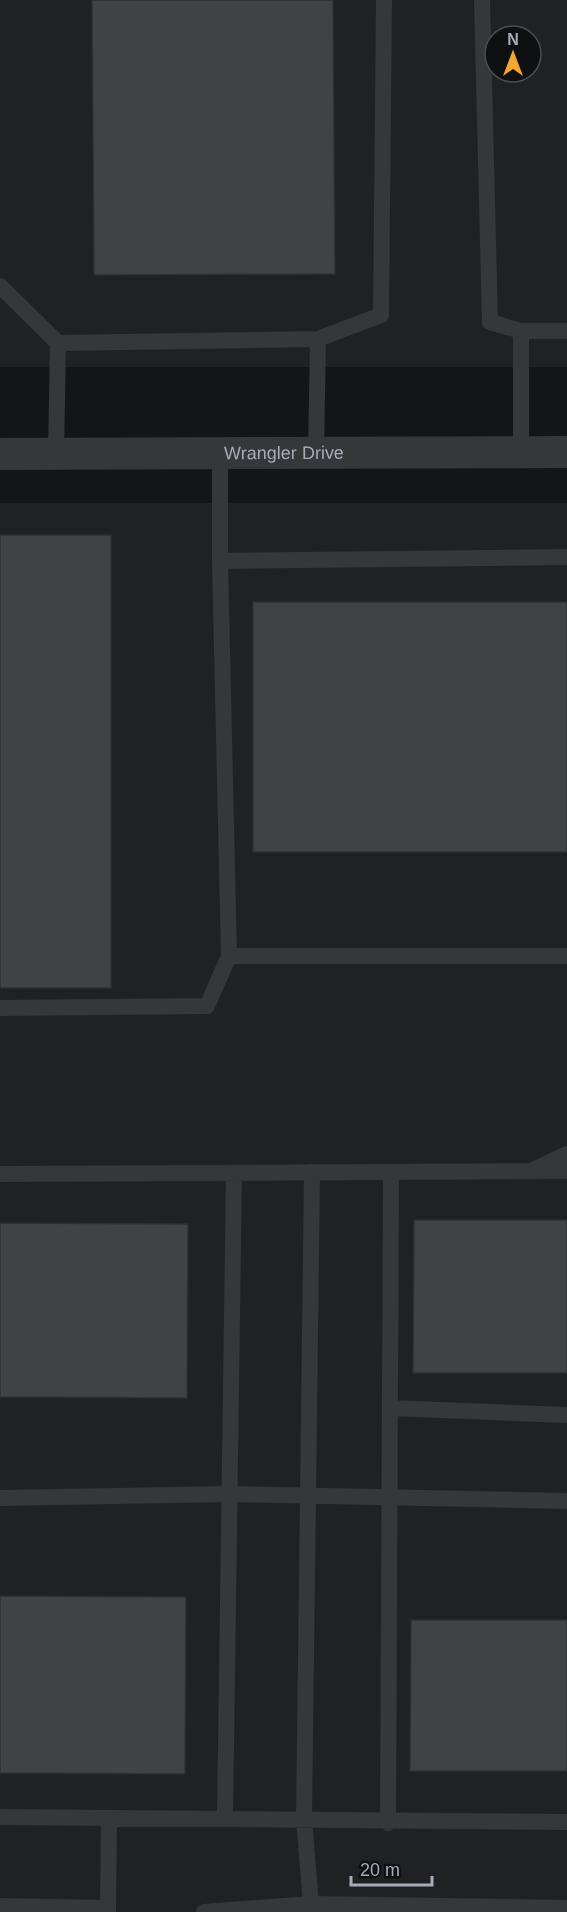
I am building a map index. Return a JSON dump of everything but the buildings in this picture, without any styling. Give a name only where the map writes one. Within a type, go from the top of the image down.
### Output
[{"type":"street","name":"Wrangler Drive","points":[[0,454],[567,452]]},
{"type":"lane","points":[[58,344],[318,339],[381,315],[384,0]]},
{"type":"lane","points":[[482,0],[490,322],[521,331],[567,331]]},
{"type":"lane","points":[[0,286],[58,344],[56,454]]},
{"type":"lane","points":[[521,331],[521,452]]},
{"type":"lane","points":[[316,453],[318,339]]},
{"type":"lane","points":[[0,1008],[207,1006],[229,956],[220,561],[220,454]]},
{"type":"lane","points":[[220,561],[567,557]]},
{"type":"lane","points":[[229,956],[567,956]]},
{"type":"lane","points":[[530,1171],[567,1154]]},
{"type":"lane","points":[[0,1174],[567,1171]]},
{"type":"lane","points":[[311,1904],[304,1819],[312,1172]]},
{"type":"lane","points":[[388,1823],[391,1172]]},
{"type":"lane","points":[[225,1818],[234,1173]]},
{"type":"lane","points":[[390,1408],[567,1415]]},
{"type":"lane","points":[[0,1498],[229,1494],[308,1498],[567,1501]]},
{"type":"lane","points":[[0,1817],[304,1819],[388,1823],[567,1822]]},
{"type":"lane","points":[[0,1906],[108,1910],[110,1818]]},
{"type":"lane","points":[[204,1912],[311,1904],[567,1908]]},
{"type":"shaded area","points":[[0,0],[567,0],[567,367],[0,367]]},
{"type":"shaded area","points":[[0,503],[567,503],[567,1912],[0,1912]]}]
